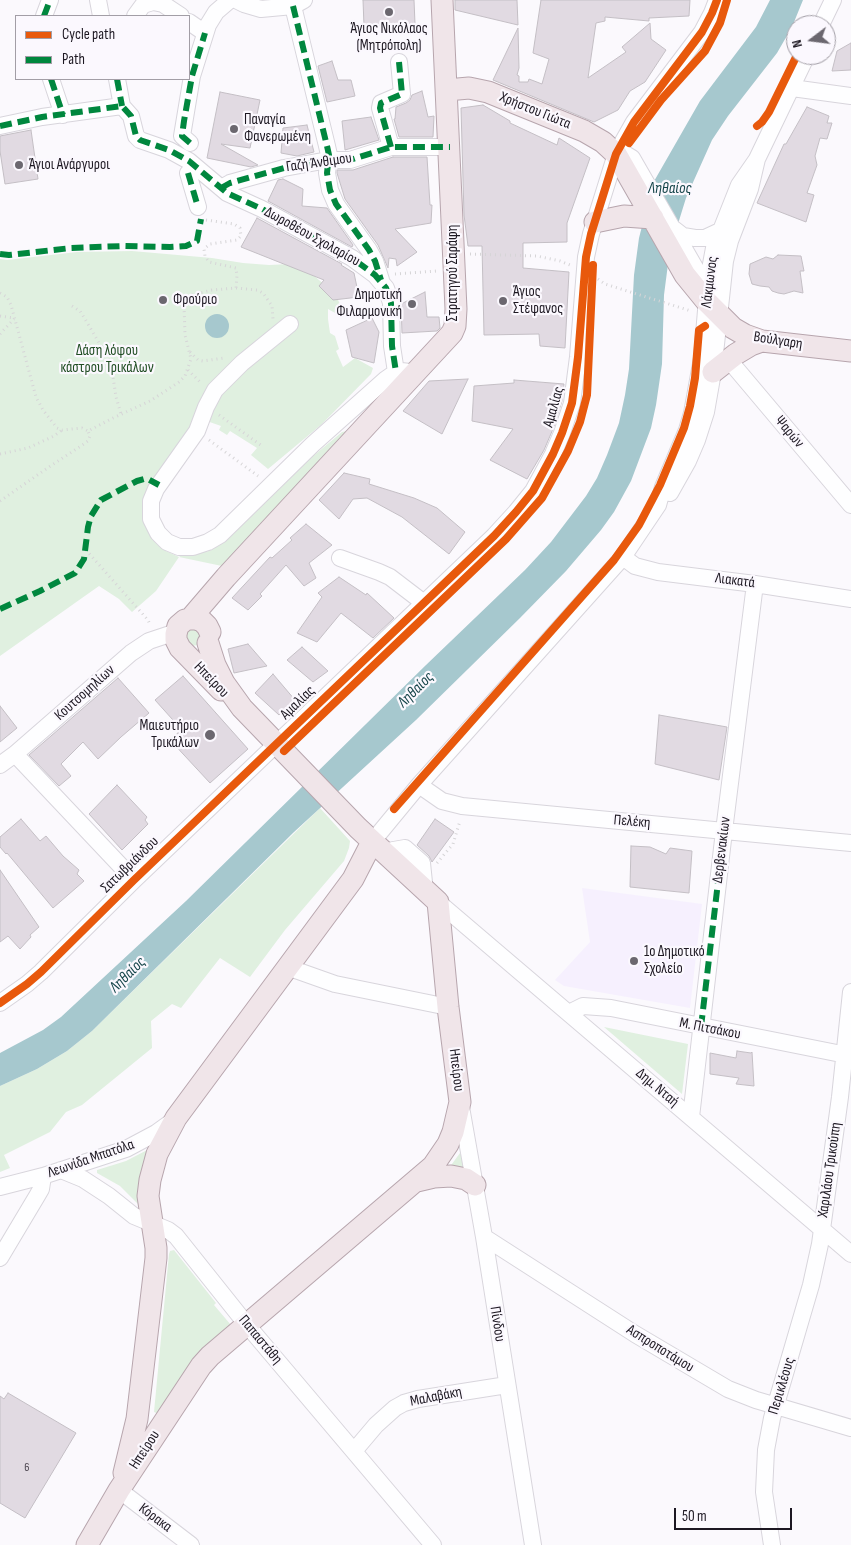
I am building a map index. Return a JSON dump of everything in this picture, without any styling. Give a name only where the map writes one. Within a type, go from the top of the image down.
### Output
[{"type":"main road","name":"Στρατηγού Σαράφη","points":[[226,577],[405,374],[452,333],[455,326],[450,147],[442,0]]},
{"type":"main road","name":"Χρήστου Γιώτα","points":[[447,90],[468,88],[488,92],[584,131],[603,142],[616,154]]},
{"type":"main road","name":"Βούλγαρη","points":[[616,154],[634,172],[653,218],[683,272],[702,298],[729,325],[762,341],[851,352]]},
{"type":"main road","points":[[595,222],[616,217],[638,216],[653,218]]},
{"type":"main road","points":[[721,366],[751,345],[762,341]]},
{"type":"main road","points":[[176,634],[226,577]]},
{"type":"main road","points":[[176,634],[189,653],[197,653],[204,649],[209,638],[212,602],[226,577]]},
{"type":"main road","points":[[176,634],[196,619],[202,621],[207,626],[209,638]]},
{"type":"main road","name":"Ηπείρου","points":[[120,1490],[192,1377],[210,1356],[433,1166],[444,1152],[453,1132],[460,1102],[440,934],[432,897],[370,841],[242,708],[226,695],[176,634]]},
{"type":"main road","name":"Ηπείρου","points":[[209,638],[215,665],[224,683],[242,708]]},
{"type":"main road","name":"Ηπείρου","points":[[120,1490],[137,1419],[156,1258],[148,1196],[150,1180],[160,1148],[176,1118],[353,879],[370,841]]},
{"type":"main road","points":[[415,1182],[434,1177],[451,1176],[466,1179],[474,1185]]},
{"type":"main road","points":[[87,1545],[120,1490]]},
{"type":"street","points":[[44,15],[50,0]]},
{"type":"street","points":[[98,0],[101,15]]},
{"type":"street","points":[[190,143],[182,136],[192,76],[205,33],[216,12],[230,0]]},
{"type":"street","points":[[236,0],[261,9],[299,3],[328,146],[327,178],[333,198],[375,260],[381,280]]},
{"type":"street","name":"Αμαλίας","points":[[282,749],[424,602],[516,512],[533,491],[553,454],[569,414],[574,392],[590,277],[589,243],[616,154],[634,122],[702,32],[717,0]]},
{"type":"street","points":[[825,15],[832,0]]},
{"type":"street","points":[[136,15],[142,6],[152,2],[163,4],[180,15]]},
{"type":"street","points":[[190,23],[205,33]]},
{"type":"street","points":[[391,147],[380,108],[381,103],[402,94],[399,62]]},
{"type":"street","points":[[702,298],[726,253],[750,189],[758,159],[802,65]]},
{"type":"street","points":[[51,80],[63,114]]},
{"type":"street","name":"Δωροθέου Σχολαρίου","points":[[117,80],[122,106],[131,116],[136,136],[140,140],[170,150],[188,167],[232,196],[262,209],[352,258],[381,280],[391,303],[392,346],[405,374]]},
{"type":"street","points":[[792,88],[851,96]]},
{"type":"street","points":[[0,126],[63,114],[122,106]]},
{"type":"street","name":"Γαζή Άνθιμου","points":[[221,188],[230,182],[247,177],[328,160],[350,160],[391,147],[450,147]]},
{"type":"street","name":"Λάκμωνος","points":[[370,841],[623,557],[658,505],[663,487],[687,430],[692,413],[698,382],[702,298],[711,266],[712,235],[739,185],[758,159]]},
{"type":"street","points":[[188,167],[198,207]]},
{"type":"street","points":[[634,172],[673,228],[702,298],[721,366],[697,440],[678,479],[669,494],[658,505]]},
{"type":"street","points":[[673,228],[686,237],[712,235]]},
{"type":"street","points":[[290,324],[242,363],[221,383],[208,402],[196,430],[156,489],[151,501],[150,511],[153,524],[158,533],[167,542],[179,547],[188,547],[213,539],[224,531],[386,378],[405,374]]},
{"type":"street","name":"Ψαρών","points":[[721,366],[851,505]]},
{"type":"street","name":"Λιακατά","points":[[623,557],[635,566],[658,572],[755,584],[851,599]]},
{"type":"street","points":[[340,558],[379,572],[424,602]]},
{"type":"street","name":"Δερβενακίων","points":[[691,1116],[755,584]]},
{"type":"street","name":"Κουτσομηλίων","points":[[0,765],[16,754],[121,661],[140,647],[176,634]]},
{"type":"street","name":"Σατωβριάνδου","points":[[0,1003],[41,972],[134,880],[282,749]]},
{"type":"street","points":[[16,754],[134,880]]},
{"type":"street","name":"Πελέκη","points":[[419,786],[442,801],[462,806],[851,843]]},
{"type":"street","name":"Δημ. Νταή","points":[[432,897],[851,1254]]},
{"type":"street","points":[[440,934],[452,925],[464,923]]},
{"type":"street","points":[[287,967],[335,984],[448,1007]]},
{"type":"street","name":"Χαριλάου Τρικούπη","points":[[822,1229],[848,1056],[851,992]]},
{"type":"street","name":"Μ. Πιτσάκου","points":[[569,1013],[583,1006],[605,1007],[848,1056]]},
{"type":"street","name":"Πίνδου","points":[[460,1102],[484,1237],[533,1545]]},
{"type":"street","name":"Λεωνίδα Μπατόλα","points":[[0,1187],[43,1176],[135,1145],[156,1133],[176,1118]]},
{"type":"street","name":"Παπαστάθη","points":[[61,1170],[74,1174],[93,1184],[134,1216],[168,1230],[181,1241],[247,1325],[433,1545]]},
{"type":"street","points":[[0,1258],[41,1189],[43,1176]]},
{"type":"street","name":"Περικλέους","points":[[772,1545],[765,1504],[764,1465],[768,1435],[811,1284],[822,1229]]},
{"type":"street","name":"Ασπροποτάμου","points":[[484,1237],[702,1375],[728,1389],[851,1428]]},
{"type":"street","name":"Μαλαβάκη","points":[[354,1450],[376,1425],[395,1408],[404,1403],[507,1385]]},
{"type":"street","name":"Κόρακα","points":[[120,1490],[192,1545]]},
{"type":"path","points":[[198,207],[197,213],[201,218],[234,224],[240,228],[241,236],[237,240],[210,244],[204,249],[204,256],[209,262],[236,268],[236,288]]},
{"type":"path","points":[[381,280],[397,274],[454,262],[537,256],[560,261],[590,277]]},
{"type":"path","points":[[605,284],[702,298]]},
{"type":"path","points":[[229,356],[204,361],[198,360],[190,352],[186,343],[184,326],[184,305],[187,298],[202,292],[236,288],[251,289],[263,293],[272,306],[274,316],[272,322]]},
{"type":"path","points":[[0,293],[7,296],[15,318],[36,397],[48,417],[57,428],[62,430],[82,428],[88,431],[90,436],[88,441],[0,501]]},
{"type":"path","points":[[72,306],[80,311],[111,363],[116,398],[121,414]]},
{"type":"path","points":[[0,316],[15,318]]},
{"type":"path","points":[[0,334],[15,318]]},
{"type":"path","points":[[88,431],[150,401],[179,382],[190,364],[190,352]]},
{"type":"path","points":[[228,422],[262,446]]},
{"type":"path","points":[[0,454],[28,448],[54,436],[62,430]]},
{"type":"path","points":[[196,430],[270,486]]},
{"type":"path","points":[[86,550],[148,620],[176,634]]},
{"type":"path","points":[[435,866],[453,844],[462,806]]},
{"type":"shaded area","name":"1ο Δημοτικό Σχολείο","points":[[582,888],[702,904],[690,1008],[564,986],[555,980],[590,942]]},
{"type":"green space","name":"Δάση λόφου κάστρου Τρικάλων","points":[[132,251],[212,258],[243,263],[290,264],[310,272],[328,288],[338,300],[343,310],[341,314],[337,314],[328,309],[330,333],[335,336],[339,349],[336,351],[343,367],[355,358],[373,368],[371,374],[322,424],[268,469],[251,455],[257,448],[230,431],[227,435],[219,430],[221,426],[201,419],[149,492],[150,536],[159,546],[179,557],[156,591],[132,612],[119,599],[99,586],[0,656],[0,259],[7,260],[77,252]]},
{"type":"green space","points":[[347,431],[222,566],[179,557],[183,554],[189,555],[209,551],[220,545],[288,477],[342,432]]},
{"type":"green space","points":[[186,628],[201,630],[200,643],[198,645],[191,646],[183,633]]},
{"type":"green space","points":[[320,808],[350,841],[344,861],[285,930],[250,977],[220,958],[181,1008],[172,1004],[151,1021],[152,1048],[82,1105],[66,1112],[50,1132],[4,1155],[10,1168],[0,1172],[0,1086],[37,1069],[67,1051],[92,1031]]},
{"type":"green space","points":[[604,1027],[688,1044],[682,1094]]},
{"type":"green space","points":[[151,1148],[138,1204],[120,1186],[97,1173],[97,1170],[126,1161]]},
{"type":"green space","points":[[460,1153],[468,1170],[449,1168]]},
{"type":"green space","points":[[174,1250],[231,1325],[161,1415],[154,1412],[169,1254],[170,1251]]},
{"type":"water","name":"Ληθαίος","points":[[770,0],[803,0],[797,15],[786,15],[786,37],[777,53],[728,116],[712,140],[686,198],[668,264],[664,295],[662,364],[651,428],[631,481],[614,512],[566,571],[520,618],[416,720],[294,832],[92,1031],[67,1051],[37,1069],[0,1086],[0,1053],[43,1030],[61,1017],[186,901],[525,570],[551,542],[586,496],[597,478],[607,455],[619,423],[625,395],[629,369],[634,275],[639,238],[653,183],[700,101],[756,27]]},
{"type":"water","points":[[217,314],[222,315],[228,321],[228,331],[222,337],[217,338],[212,337],[206,331],[205,326],[206,321],[212,315]]},
{"type":"building","name":"Άγιος Νικόλαος (Μητρόπολη)","points":[[363,0],[414,0],[415,24],[364,26]]},
{"type":"building","points":[[455,0],[517,0],[518,25],[455,10]]},
{"type":"building","points":[[541,0],[690,0],[689,16],[649,18],[649,21],[605,17],[605,21],[596,23],[588,78],[626,52],[622,47],[650,23],[651,39],[666,50],[645,82],[630,91],[618,110],[594,122],[493,80],[518,28],[519,68],[517,75],[519,76],[519,82],[528,82],[529,79],[542,84],[549,59],[533,53]]},
{"type":"building","points":[[851,43],[851,70],[832,71],[834,65],[836,65],[837,51]]},
{"type":"building","points":[[332,61],[338,80],[351,80],[355,96],[327,102],[318,66]]},
{"type":"building","points":[[422,91],[428,117],[434,116],[433,137],[399,137],[394,119],[396,107],[410,100],[412,95]]},
{"type":"building","name":"Παναγία Φανερωμένη","points":[[220,92],[260,100],[250,148],[221,144],[258,165],[251,167],[207,158]]},
{"type":"building","points":[[483,105],[510,121],[510,123],[557,145],[559,138],[590,158],[567,223],[567,242],[523,243],[523,268],[569,272],[565,348],[540,346],[539,334],[484,335],[482,246],[468,246],[464,215],[461,108]]},
{"type":"building","points":[[807,107],[829,116],[827,123],[832,123],[827,139],[820,138],[815,156],[817,165],[807,193],[814,195],[806,222],[757,203],[784,144],[786,144]]},
{"type":"building","points":[[371,117],[379,140],[345,150],[342,121]]},
{"type":"building","points":[[307,125],[314,152],[297,156],[281,153],[283,128]]},
{"type":"building","name":"Άγιοι Ανάργυροι","points":[[31,130],[38,179],[5,184],[0,151],[0,136]]},
{"type":"building","points":[[393,157],[427,157],[430,205],[432,205],[431,223],[395,229],[417,252],[397,266],[396,259],[389,258],[388,268],[378,245],[345,199],[337,170],[353,170]]},
{"type":"building","points":[[283,179],[303,189],[302,206],[327,208],[353,245],[352,247],[268,201],[278,180]]},
{"type":"building","points":[[257,218],[342,264],[354,273],[359,297],[333,300],[319,286],[324,280],[241,247]]},
{"type":"building","points":[[778,255],[801,256],[804,271],[800,271],[803,293],[794,291],[784,294],[778,293],[772,291],[769,287],[752,284],[749,274],[750,264],[766,257],[773,259]]},
{"type":"building","name":"Δημοτική Φιλαρμονική","points":[[425,292],[427,317],[439,317],[440,328],[437,331],[402,333],[401,304]]},
{"type":"building","points":[[372,318],[379,332],[374,363],[352,357],[346,330]]},
{"type":"building","points":[[468,379],[442,434],[403,411],[429,381]]},
{"type":"building","points":[[514,380],[564,384],[562,401],[553,429],[544,450],[527,479],[490,460],[513,429],[472,421],[474,386],[514,383]]},
{"type":"building","points":[[344,473],[370,479],[369,484],[414,498],[437,508],[465,532],[449,554],[402,517],[367,498],[353,499],[339,519],[319,500]]},
{"type":"building","points":[[306,524],[332,545],[309,563],[316,578],[304,586],[286,565],[260,594],[262,596],[248,610],[232,598],[270,557],[272,558],[292,540],[290,538]]},
{"type":"building","points":[[339,577],[366,595],[367,593],[394,618],[373,638],[341,613],[317,642],[297,633],[322,597],[318,593]]},
{"type":"building","points":[[248,644],[267,666],[234,673],[228,649]]},
{"type":"building","points":[[302,647],[328,671],[313,682],[287,660]]},
{"type":"building","points":[[273,674],[295,700],[279,715],[255,693]]},
{"type":"building","points":[[183,676],[248,749],[210,783],[171,741],[181,729],[155,700]]},
{"type":"building","points":[[118,678],[149,713],[98,759],[83,742],[61,764],[71,776],[59,786],[29,755]]},
{"type":"building","points":[[0,706],[17,728],[0,742]]},
{"type":"building","points":[[659,715],[727,727],[719,780],[655,764]]},
{"type":"building","points":[[117,785],[147,817],[145,820],[148,824],[122,850],[89,814]]},
{"type":"building","points":[[21,819],[40,841],[46,836],[63,856],[79,870],[77,874],[84,881],[53,908],[0,847],[0,837]]},
{"type":"building","points":[[435,819],[454,832],[432,862],[429,856],[417,845]]},
{"type":"building","points":[[631,846],[650,847],[666,854],[670,848],[692,851],[689,893],[630,887]]},
{"type":"building","points":[[0,870],[39,927],[30,935],[31,937],[20,949],[8,936],[0,942]]},
{"type":"building","points":[[737,1051],[752,1052],[754,1086],[736,1084],[739,1078],[710,1074],[710,1053],[736,1058]]},
{"type":"building","points":[[8,1393],[76,1433],[25,1518],[0,1503],[0,1396],[4,1399]]},
{"type":"marked path","points":[[44,15],[50,0]]},
{"type":"marked path","points":[[293,6],[329,155],[327,173],[330,190],[336,204],[369,250],[381,280]]},
{"type":"marked path","points":[[190,143],[182,136],[184,121],[192,76],[205,33]]},
{"type":"marked path","points":[[391,147],[380,108],[381,103],[402,94],[399,62]]},
{"type":"marked path","points":[[51,80],[63,115]]},
{"type":"marked path","points":[[117,80],[122,106]]},
{"type":"marked path","points":[[0,126],[42,117],[122,106],[131,116],[136,136],[140,140],[169,150],[189,161],[227,193],[262,209],[352,258],[375,275],[386,288],[391,303],[392,346],[396,372]]},
{"type":"marked path","points":[[221,188],[230,183],[284,168],[328,160],[350,160],[391,147],[450,147]]},
{"type":"marked path","points":[[188,173],[198,207]]},
{"type":"marked path","points":[[0,254],[9,255],[71,248],[186,246],[197,241],[201,219]]},
{"type":"marked path","points":[[0,609],[75,573],[84,559],[91,516],[101,500],[144,479],[159,485]]},
{"type":"marked path","points":[[701,1027],[724,831]]},
{"type":"cycle path","points":[[0,1003],[41,972],[134,880],[494,536],[533,491],[553,454],[572,403],[578,357],[586,257],[591,234],[616,154],[634,122],[702,32],[717,0]]},
{"type":"cycle path","points":[[629,143],[661,100],[705,51],[720,23],[727,0]]},
{"type":"cycle path","points":[[757,126],[769,112],[792,65]]},
{"type":"cycle path","points":[[284,751],[506,539],[542,498],[568,451],[580,422],[587,395],[593,265]]},
{"type":"cycle path","points":[[394,809],[614,560],[639,525],[660,485],[684,428],[695,378],[699,330],[705,326]]},
{"type":"place","name":"Άγιος Νικόλαος (Μητρόπολη)","points":[[389,12]]},
{"type":"place","name":"Παναγία Φανερωμένη","points":[[234,129]]},
{"type":"place","name":"Άγιοι Ανάργυροι","points":[[19,165]]},
{"type":"place","name":"Φρούριο","points":[[163,300]]},
{"type":"place","name":"Άγιος Στέφανος","points":[[503,301]]},
{"type":"place","name":"Δημοτική Φιλαρμονική","points":[[412,304]]},
{"type":"place","name":"Μαιευτήριο Τρικάλων","points":[[210,735]]},
{"type":"place","name":"1ο Δημοτικό Σχολείο","points":[[634,961]]}]
